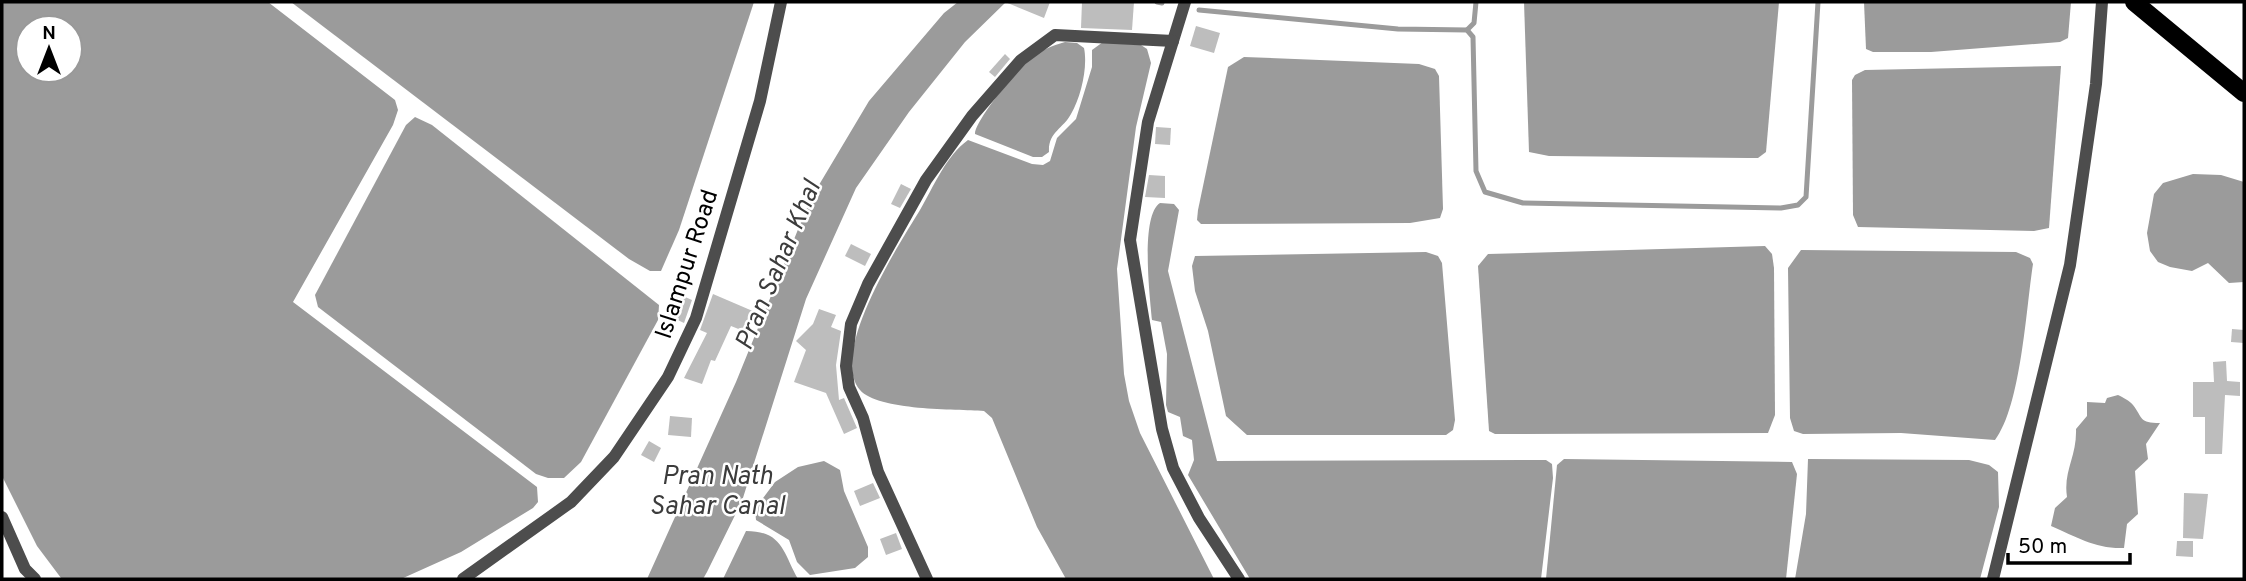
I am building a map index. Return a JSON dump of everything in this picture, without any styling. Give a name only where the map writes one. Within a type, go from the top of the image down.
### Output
[{"type":"main road","points":[[2134,2],[2244,93]]},
{"type":"street","name":"Islampur Road","points":[[463,579],[571,502],[614,457],[668,377],[696,318],[760,101],[782,2]]},
{"type":"street","points":[[1185,2],[1148,122],[1130,240],[1162,429],[1173,468],[1199,518],[1239,579]]},
{"type":"street","points":[[1993,579],[2070,265],[2096,84],[2102,2]]},
{"type":"street","points":[[927,579],[878,472],[863,418],[849,387],[846,366],[851,324],[868,284],[926,180],[972,116],[1021,60],[1055,35],[1173,41]]},
{"type":"street","points":[[2,517],[25,569],[34,579]]},
{"type":"water","points":[[2,2],[268,2],[395,100],[398,110],[393,125],[293,302],[537,487],[538,502],[533,508],[461,552],[401,579],[61,578],[37,546],[2,476]]},
{"type":"water","points":[[291,2],[754,2],[679,230],[661,271],[650,271],[629,259]]},
{"type":"water","name":"Pran Nath Sahar Canal","points":[[958,2],[1006,2],[965,42],[909,112],[856,188],[806,299],[742,501],[707,572],[703,579],[647,579],[736,382],[810,200],[869,101],[944,13]]},
{"type":"water","points":[[1524,2],[1779,2],[1766,152],[1758,158],[1748,158],[1549,156],[1529,152]]},
{"type":"water","points":[[1864,2],[2071,2],[2068,38],[2060,42],[1931,52],[1873,52],[1866,49]]},
{"type":"water","points":[[1065,42],[1077,43],[1084,48],[1084,73],[1075,107],[1053,135],[1049,152],[1042,157],[1033,157],[975,134],[981,118],[1024,64],[1042,51]]},
{"type":"water","points":[[1103,42],[1141,45],[1147,49],[1151,63],[1136,127],[1117,269],[1124,374],[1129,401],[1140,433],[1214,579],[1066,579],[1037,527],[992,418],[984,411],[918,408],[883,402],[860,390],[853,373],[853,351],[871,298],[953,154],[968,140],[1032,164],[1043,165],[1050,161],[1057,138],[1076,119],[1092,67],[1092,50]]},
{"type":"water","points":[[1244,57],[1419,64],[1435,69],[1439,76],[1443,209],[1440,218],[1410,223],[1201,224],[1197,220],[1198,210],[1228,67]]},
{"type":"water","points":[[2061,66],[2049,228],[2034,231],[1858,227],[1853,215],[1852,80],[1855,75],[1865,70]]},
{"type":"water","points":[[415,117],[432,125],[659,305],[658,320],[581,462],[564,478],[548,478],[536,474],[318,307],[315,295],[406,125]]},
{"type":"water","points":[[2193,174],[2221,175],[2244,182],[2244,282],[2229,283],[2208,263],[2192,271],[2170,267],[2158,262],[2150,251],[2147,233],[2154,194],[2163,183]]},
{"type":"water","points":[[1160,203],[1174,204],[1179,210],[1168,271],[1217,461],[1546,460],[1552,464],[1553,478],[1541,579],[1250,579],[1188,475],[1194,460],[1192,440],[1183,436],[1180,417],[1168,412],[1166,405],[1167,354],[1161,322],[1152,320],[1148,276],[1150,224]]},
{"type":"water","points":[[1765,246],[1772,254],[1774,268],[1775,415],[1768,433],[1495,434],[1489,431],[1478,266],[1488,254]]},
{"type":"water","points":[[1801,250],[2016,252],[2030,258],[2033,264],[2017,381],[2004,425],[1995,440],[1901,433],[1803,434],[1794,431],[1790,418],[1788,268]]},
{"type":"water","points":[[1426,252],[1438,256],[1442,263],[1455,420],[1453,430],[1446,435],[1247,435],[1226,416],[1208,331],[1195,291],[1192,266],[1195,256]]},
{"type":"water","points":[[2118,395],[2132,404],[2145,421],[2160,423],[2146,444],[2148,459],[2135,471],[2138,514],[2127,524],[2124,548],[2095,544],[2051,526],[2055,508],[2067,497],[2067,479],[2076,429],[2087,416],[2087,402],[2105,403],[2107,398]]},
{"type":"water","points":[[1564,459],[1792,462],[1797,474],[1786,579],[1546,579],[1557,465]]},
{"type":"water","points":[[1808,459],[1969,460],[1989,465],[1998,472],[1999,507],[1980,579],[1795,579],[1806,514]]},
{"type":"water","points":[[824,461],[840,470],[844,491],[868,547],[868,557],[855,568],[810,575],[797,562],[789,540],[756,520],[755,509],[775,482],[798,467]]},
{"type":"water","points":[[746,531],[758,532],[775,539],[785,552],[798,579],[723,579]]},
{"type":"building","points":[[1005,2],[1050,2],[1044,18]]},
{"type":"building","points":[[1082,2],[1134,2],[1132,30],[1081,28]]},
{"type":"building","points":[[1196,26],[1220,33],[1214,53],[1190,46]]},
{"type":"building","points":[[1005,54],[1010,59],[995,77],[989,72]]},
{"type":"building","points":[[1156,127],[1171,128],[1170,145],[1155,144]]},
{"type":"building","points":[[1149,175],[1165,176],[1165,198],[1145,197]]},
{"type":"building","points":[[901,184],[911,189],[900,208],[891,204]]},
{"type":"building","points":[[851,244],[871,254],[865,266],[845,256]]},
{"type":"building","points":[[676,293],[692,300],[684,323],[667,315]]},
{"type":"building","points":[[713,294],[755,312],[746,332],[731,326],[715,361],[711,360],[702,384],[684,378],[707,333],[700,330]]},
{"type":"building","points":[[819,309],[836,315],[831,327],[841,331],[836,365],[839,400],[844,398],[857,428],[844,434],[826,393],[794,382],[806,350],[796,341],[813,324]]},
{"type":"building","points":[[2232,329],[2244,330],[2244,343],[2231,342]]},
{"type":"building","points":[[2226,361],[2227,381],[2240,382],[2240,396],[2225,395],[2222,454],[2205,454],[2205,417],[2193,417],[2193,382],[2214,382],[2213,362]]},
{"type":"building","points":[[670,416],[692,418],[691,437],[668,435]]},
{"type":"building","points":[[649,441],[661,448],[654,462],[641,455]]},
{"type":"building","points":[[873,483],[880,498],[860,506],[854,491]]},
{"type":"building","points":[[2184,493],[2208,494],[2203,539],[2183,538]]},
{"type":"building","points":[[896,533],[902,549],[886,555],[880,539]]},
{"type":"building","points":[[2177,541],[2193,541],[2193,557],[2176,556]]},
{"type":"waterway","points":[[1157,2],[1162,3]]},
{"type":"waterway","points":[[1467,30],[1474,23],[1476,2]]},
{"type":"waterway","points":[[1199,10],[1398,29],[1467,30],[1473,37],[1476,171],[1485,192],[1523,203],[1781,208],[1798,205],[1806,197],[1818,2]]},
{"type":"water label","name":"Pran Sahar Khal","points":[[777,265]]}]
